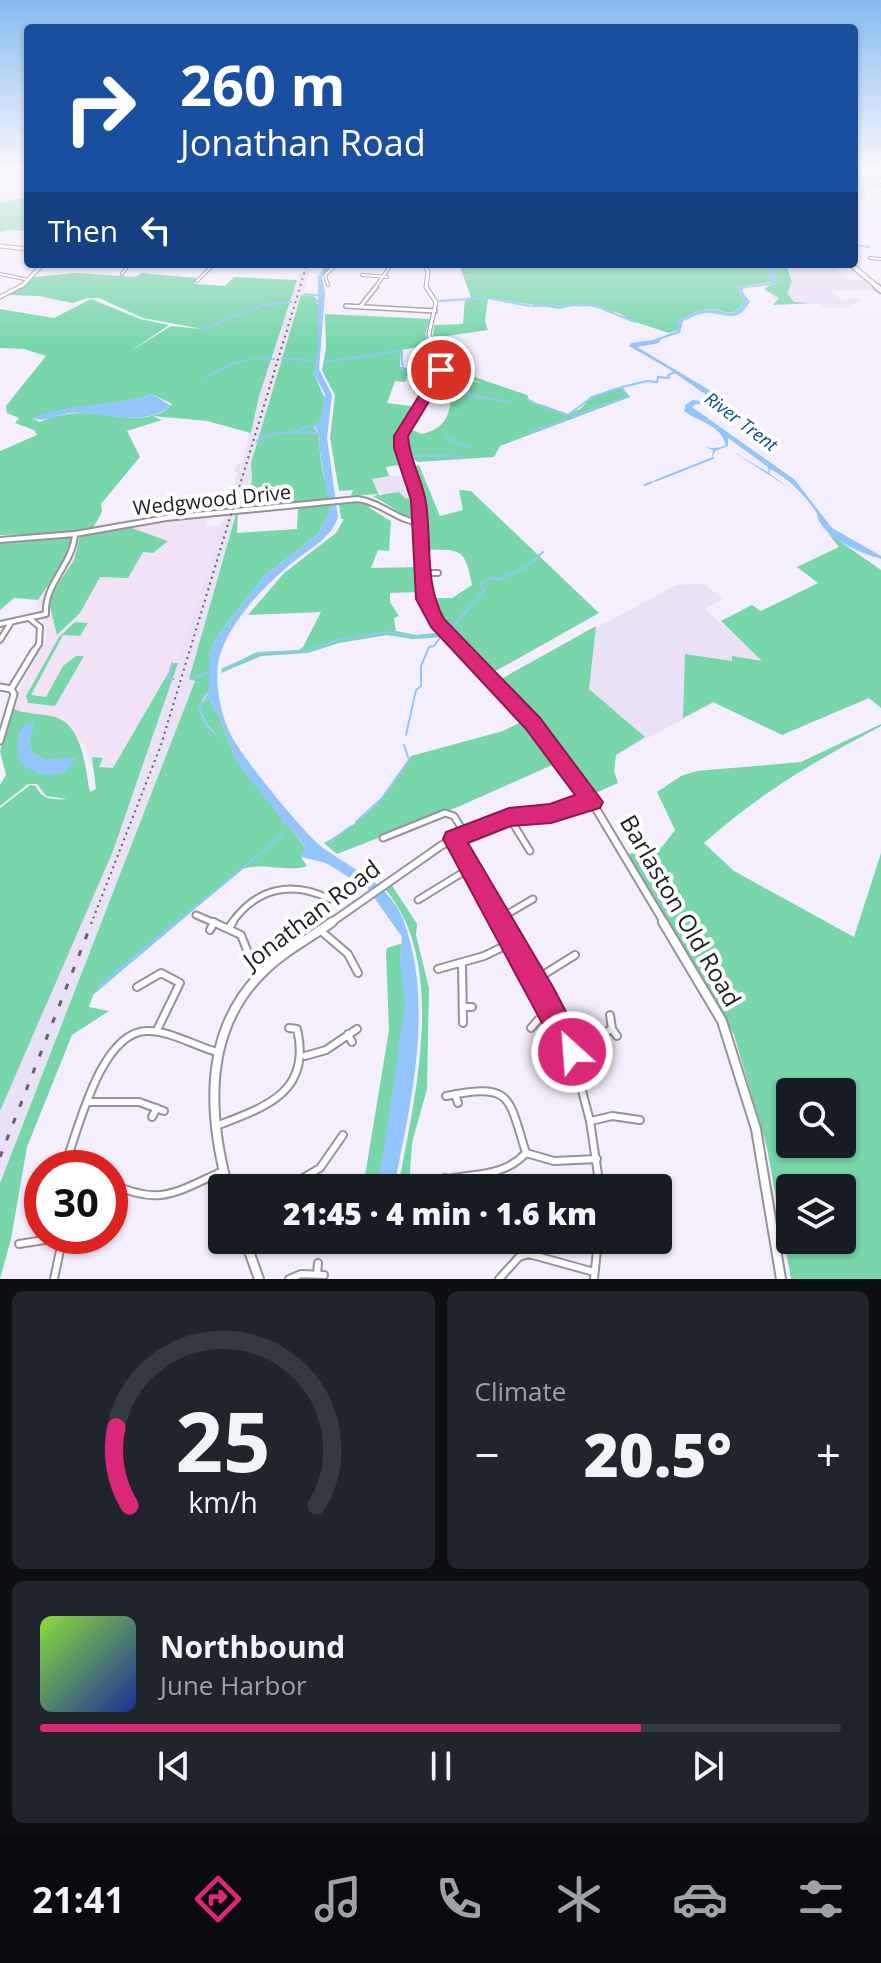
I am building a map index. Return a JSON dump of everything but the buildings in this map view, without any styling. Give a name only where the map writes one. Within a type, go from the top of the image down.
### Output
[{"type":"highway","points":[[858,268],[881,288]]},
{"type":"street","points":[[0,246],[24,249]]},
{"type":"street","points":[[870,258],[881,259]]},
{"type":"street","points":[[1,296],[29,280],[40,268]]},
{"type":"street","points":[[122,274],[126,268]]},
{"type":"street","points":[[197,281],[210,268]]},
{"type":"street","points":[[328,285],[325,276],[333,268]]},
{"type":"street","points":[[360,307],[365,296],[387,277],[389,268]]},
{"type":"street","points":[[418,361],[440,359],[429,334],[436,302],[425,285],[426,268]]},
{"type":"street","points":[[0,274],[29,280]]},
{"type":"street","points":[[362,275],[387,277]]},
{"type":"street","points":[[346,306],[435,311]]},
{"type":"street","name":"Barlaston Old Road","points":[[440,359],[440,373],[401,436],[401,448],[418,498],[424,599],[438,623],[533,723],[592,802],[722,1021],[756,1129],[781,1279]]},
{"type":"street","name":"Wedgwood Drive","points":[[0,540],[32,540],[166,518],[338,501],[371,500],[405,522],[421,523]]},
{"type":"street","points":[[0,624],[46,614],[46,596],[73,554],[75,534]]},
{"type":"street","points":[[422,573],[438,573]]},
{"type":"street","points":[[11,689],[40,640],[40,627],[30,619]]},
{"type":"street","points":[[0,640],[10,624]]},
{"type":"street","points":[[0,687],[11,689]]},
{"type":"street","points":[[0,741],[14,692],[11,689]]},
{"type":"street","name":"Jonathan Road","points":[[224,1174],[213,1127],[212,1092],[217,1052],[232,1012],[262,972],[454,839],[509,817],[551,813],[570,805],[592,802]]},
{"type":"street","points":[[388,838],[445,813],[454,816],[465,835]]},
{"type":"street","points":[[509,817],[530,847]]},
{"type":"street","points":[[454,839],[571,1049],[590,1121],[599,1174]]},
{"type":"street","points":[[421,895],[470,868]]},
{"type":"street","points":[[229,928],[240,908],[257,896],[298,887],[330,899]]},
{"type":"street","points":[[499,919],[531,903]]},
{"type":"street","points":[[196,915],[229,928],[246,942],[251,960],[262,972]]},
{"type":"street","points":[[210,930],[214,922]]},
{"type":"street","points":[[321,930],[348,954],[354,971]]},
{"type":"street","points":[[438,969],[448,962],[462,963],[512,943]]},
{"type":"street","points":[[535,980],[571,959]]},
{"type":"street","points":[[462,963],[463,1023]]},
{"type":"street","points":[[137,987],[161,973],[182,981],[157,1030]]},
{"type":"street","points":[[463,1007],[472,1007]]},
{"type":"street","points":[[532,1023],[553,1013]]},
{"type":"street","points":[[571,1049],[615,1032],[610,1015]]},
{"type":"street","points":[[213,1127],[256,1111],[278,1098],[293,1082],[304,1056],[295,1027]]},
{"type":"street","points":[[304,1056],[319,1056],[327,1052],[357,1029]]},
{"type":"street","points":[[71,1150],[105,1059],[116,1044],[131,1034],[157,1030],[197,1048],[217,1052]]},
{"type":"street","points":[[348,1034],[352,1042]]},
{"type":"street","points":[[446,1096],[488,1087],[503,1093],[510,1102],[526,1153]]},
{"type":"street","points":[[455,1094],[458,1103]]},
{"type":"street","points":[[89,1102],[123,1100],[161,1110],[152,1117]]},
{"type":"street","points":[[590,1121],[612,1116],[635,1116]]},
{"type":"street","points":[[315,1174],[324,1167],[336,1142],[343,1135]]},
{"type":"street","points":[[526,1153],[554,1161],[597,1159]]},
{"type":"street","points":[[485,1174],[505,1172],[518,1164],[526,1153]]},
{"type":"street","points":[[128,1192],[137,1196],[168,1196],[223,1171]]},
{"type":"street","points":[[19,1244],[24,1243]]},
{"type":"street","points":[[54,1279],[59,1254]]},
{"type":"street","points":[[250,1254],[259,1279]]},
{"type":"street","points":[[499,1279],[519,1257],[529,1254],[594,1276],[596,1254]]},
{"type":"street","points":[[289,1279],[301,1274],[320,1275],[318,1263]]},
{"type":"shaded area","points":[[772,268],[828,268],[836,270],[847,280],[865,280],[877,290],[832,291],[841,300],[858,298],[861,302],[851,305],[853,308],[823,308],[817,303],[773,305],[777,300],[764,289],[774,286]]},
{"type":"shaded area","points":[[311,269],[251,463],[252,481],[245,507],[226,510],[238,472],[234,472],[237,464],[242,463],[259,396],[298,274]]},
{"type":"shaded area","points":[[409,476],[416,500],[380,493],[371,479]]},
{"type":"shaded area","points":[[227,514],[236,514],[189,678],[195,680],[0,1181],[0,1100],[145,761],[218,539],[214,538]]},
{"type":"shaded area","points":[[207,515],[207,526],[223,525],[215,537],[219,538],[145,761],[112,781],[97,779],[84,745],[56,717],[32,715],[12,708],[46,639],[47,628],[37,614],[38,601],[66,562],[73,537]]},
{"type":"shaded area","points":[[704,584],[723,599],[705,609],[774,671],[616,755],[501,682],[501,679],[676,585]]},
{"type":"green space","points":[[0,228],[24,228],[24,231],[0,233]]},
{"type":"green space","points":[[460,268],[767,268],[772,282],[737,287],[744,303],[736,311],[697,311],[678,321],[678,330],[669,333],[632,321],[619,313],[579,304],[560,309],[488,298],[485,321],[488,330],[433,338],[434,325],[463,324],[465,299],[471,297]]},
{"type":"green space","points":[[772,268],[787,268],[792,282],[787,285],[792,283],[787,293],[794,302],[812,303],[773,305],[779,298],[764,289],[777,281]]},
{"type":"green space","points":[[76,273],[135,277],[141,273],[197,278],[196,284],[225,286],[234,277],[297,280],[259,396],[251,433],[207,421],[153,416],[162,420],[127,431],[140,457],[101,504],[102,512],[93,528],[55,534],[0,535],[0,451],[37,435],[34,430],[15,423],[19,418],[7,413],[6,406],[46,356],[24,349],[0,348],[0,309],[54,318],[91,299],[140,319],[169,325],[129,352],[171,326],[202,329],[143,318],[99,298],[88,298],[72,303],[39,296],[9,295],[34,277]],"holes":[[[152,394],[172,404],[153,416],[130,418],[83,413],[61,415],[40,422],[32,418]]]},
{"type":"green space","points":[[301,295],[313,296],[319,301],[316,303],[319,304],[319,350],[314,374],[326,401],[320,421],[314,427],[320,435],[322,468],[333,500],[245,507],[252,481],[251,463]]},
{"type":"green space","points":[[325,314],[431,319],[425,334],[431,345],[401,350],[400,367],[437,372],[433,378],[408,375],[405,382],[395,381],[387,403],[418,407],[400,437],[405,464],[386,467],[389,476],[372,479],[379,495],[399,492],[405,498],[416,500],[416,519],[373,497],[378,494],[351,496],[353,490],[339,491],[330,438],[335,395],[322,371],[326,348]]},
{"type":"green space","points":[[469,375],[527,395],[529,400],[565,415],[580,409],[592,397],[622,387],[630,397],[500,446],[494,457],[418,462],[413,459],[406,448],[407,428],[422,434],[439,426],[450,406],[452,380],[447,378],[482,383],[461,376]]},
{"type":"green space","points":[[419,465],[440,516],[463,510],[459,490],[471,491],[599,613],[494,672],[464,650],[446,630],[427,598],[452,598],[472,585],[467,564],[459,553],[424,550],[420,498],[412,468]]},
{"type":"green space","points":[[365,501],[371,509],[391,521],[389,551],[378,550],[371,568],[418,567],[415,574],[418,574],[419,592],[390,593],[390,602],[399,616],[394,618],[396,631],[416,635],[443,632],[444,637],[413,639],[387,635],[339,643],[308,653],[261,656],[221,673],[222,669],[257,652],[299,650],[303,647],[321,612],[248,615],[284,573],[336,533],[344,519],[341,519],[339,503]]},
{"type":"green space","points":[[333,505],[318,534],[264,576],[216,638],[209,657],[209,691],[204,698],[201,705],[201,711],[202,717],[205,723],[222,738],[202,714],[202,703],[209,699],[220,718],[236,761],[305,847],[301,857],[307,866],[242,869],[93,995],[89,1007],[109,1011],[72,1035],[24,1150],[11,1239],[0,1279],[0,1183],[195,681],[189,679],[236,514],[237,533],[297,529],[298,509]]},
{"type":"green space","points":[[129,527],[168,541],[153,553],[143,552],[128,578],[100,577],[80,613],[57,635],[48,599],[74,560],[80,536]]},
{"type":"green space","points":[[828,533],[881,570],[881,708],[869,698],[782,735],[713,702],[683,718],[685,654],[732,661],[732,656],[762,661],[721,621],[752,605],[761,611],[818,583],[797,567],[839,547]]},
{"type":"green space","points":[[73,537],[70,554],[38,600],[14,598],[0,610],[0,544]]},
{"type":"green space","points":[[75,622],[88,623],[80,636],[63,635],[31,695],[46,697],[63,666],[76,656],[84,656],[55,706],[28,703],[26,696],[59,637]]},
{"type":"green space","points":[[596,626],[589,689],[645,737],[616,755],[614,771],[618,783],[591,795],[501,679]]},
{"type":"green space","points":[[174,663],[178,663],[113,851],[0,1111],[0,808],[30,785],[36,786],[41,794],[48,798],[67,799],[46,796],[37,784],[28,784],[0,806],[0,785],[6,775],[0,751],[12,708],[55,717],[72,729],[82,750],[90,792],[96,789],[92,757],[103,758],[99,767],[113,768]],"holes":[[[34,724],[29,741],[32,752],[45,760],[74,759],[64,772],[40,774],[21,763]]]},
{"type":"green space","points":[[525,720],[559,762],[460,806],[337,854],[324,843],[352,826],[374,807],[411,756],[503,731]]},
{"type":"green space","points":[[881,724],[767,793],[704,843],[734,871],[854,937],[881,853],[881,1279],[791,1279],[786,1254],[856,1254],[856,1174],[776,1174],[776,1197],[767,1148],[734,1035],[628,854],[662,847],[675,830],[657,792],[681,776],[697,771],[801,762]]},
{"type":"green space","points":[[391,884],[417,924],[416,935],[429,988],[427,1089],[412,1143],[410,1174],[401,1174],[418,1074],[422,1033],[421,993],[416,955],[405,920],[385,889]]},
{"type":"green space","points":[[402,945],[403,1030],[380,1174],[365,1174],[389,1030],[387,948]]},
{"type":"water","points":[[323,268],[330,268],[322,276],[325,293],[319,369],[332,395],[327,438],[338,517],[325,538],[292,563],[247,608],[222,650],[217,682],[227,727],[260,777],[314,840],[379,886],[397,906],[403,919],[412,952],[419,1019],[413,1087],[397,1174],[380,1174],[405,1005],[400,961],[402,937],[368,889],[326,863],[301,857],[305,846],[287,825],[280,823],[282,820],[236,761],[220,718],[209,699],[202,703],[202,715],[222,741],[207,729],[198,709],[209,691],[209,657],[216,638],[264,576],[318,534],[333,505],[327,493],[320,435],[314,425],[320,421],[325,394],[314,374],[318,350],[318,277]]},
{"type":"water","points":[[767,268],[772,268],[778,284],[744,288],[742,291],[750,302],[740,313],[732,316],[699,314],[683,321],[680,333],[661,339],[659,343],[637,347],[721,397],[726,404],[723,408],[696,404],[692,407],[795,480],[832,528],[881,556],[881,559],[856,550],[833,536],[796,488],[770,469],[770,474],[789,488],[734,452],[769,473],[768,467],[728,438],[728,446],[715,451],[712,458],[713,450],[696,442],[717,448],[726,445],[723,438],[714,428],[684,411],[686,404],[693,400],[715,401],[629,346],[677,331],[678,321],[701,310],[736,312],[744,303],[737,287],[771,283]]},
{"type":"water","points":[[152,394],[171,406],[160,413],[135,418],[69,413],[46,419],[32,418],[61,409]]},
{"type":"water","points":[[29,722],[34,724],[29,741],[32,752],[45,760],[71,757],[74,761],[63,772],[42,774],[21,763],[17,753],[18,741],[21,730]]},
{"type":"waterway","points":[[858,246],[869,247]]},
{"type":"waterway","points":[[304,294],[322,296]]},
{"type":"waterway","points":[[440,301],[484,298]]},
{"type":"waterway","points":[[487,298],[530,306]]},
{"type":"waterway","points":[[204,329],[262,305],[291,302]]},
{"type":"waterway","points":[[533,306],[593,305],[635,322]]},
{"type":"waterway","points":[[376,354],[402,351],[402,359]]},
{"type":"waterway","points":[[324,362],[373,355]]},
{"type":"waterway","points":[[258,358],[274,359]]},
{"type":"waterway","points":[[282,358],[290,359]]},
{"type":"waterway","points":[[206,377],[231,364],[252,359]]},
{"type":"waterway","points":[[293,359],[315,361]]},
{"type":"waterway","points":[[402,360],[403,370],[423,371],[434,376]]},
{"type":"waterway","points":[[622,387],[647,381],[657,382],[658,377],[669,378],[668,375],[676,372]]},
{"type":"waterway","points":[[445,378],[453,381],[453,385],[466,388],[469,395],[510,402]]},
{"type":"waterway","points":[[540,405],[568,415],[592,397],[622,387]]},
{"type":"waterway","points":[[588,411],[626,397],[622,387]]},
{"type":"waterway","points":[[527,399],[536,404]]},
{"type":"waterway","points":[[568,419],[587,411]]},
{"type":"waterway","points":[[528,433],[565,420]]},
{"type":"waterway","points":[[270,434],[294,432],[315,424]]},
{"type":"waterway","points":[[295,432],[318,433]]},
{"type":"waterway","points":[[257,441],[268,435]]},
{"type":"waterway","points":[[444,437],[469,447]]},
{"type":"waterway","points":[[409,456],[435,456]]},
{"type":"waterway","points":[[437,456],[448,456]]},
{"type":"waterway","points":[[450,456],[462,457]]},
{"type":"waterway","points":[[655,481],[713,458]]},
{"type":"waterway","points":[[645,485],[652,482]]},
{"type":"waterway","points":[[450,630],[485,589],[480,584],[491,577],[498,580],[525,567],[543,552]]},
{"type":"waterway","points":[[223,669],[260,653],[307,651],[338,640],[387,632],[414,637],[444,633]]},
{"type":"waterway","points":[[406,735],[416,690],[421,686],[421,666],[429,647],[434,646],[442,635]]},
{"type":"waterway","points":[[172,663],[169,679],[174,679]]},
{"type":"waterway","points":[[191,679],[209,672]]},
{"type":"waterway","points":[[356,822],[382,798],[409,760],[404,745]]},
{"type":"waterway","points":[[330,842],[351,826]]},
{"type":"waterway","points":[[175,924],[284,834]]},
{"type":"waterway","points":[[99,987],[177,922]]},
{"type":"railway","points":[[91,924],[161,745],[306,268]]},
{"type":"railway","points":[[0,1157],[92,922]]},
{"type":"route","points":[[441,370],[419,411],[401,436],[401,448],[419,500],[424,599],[438,623],[533,723],[592,802],[577,803],[551,813],[509,817],[454,839],[544,996],[572,1052]]},
{"type":"water label","name":"River Trent","points":[[741,422]]}]
